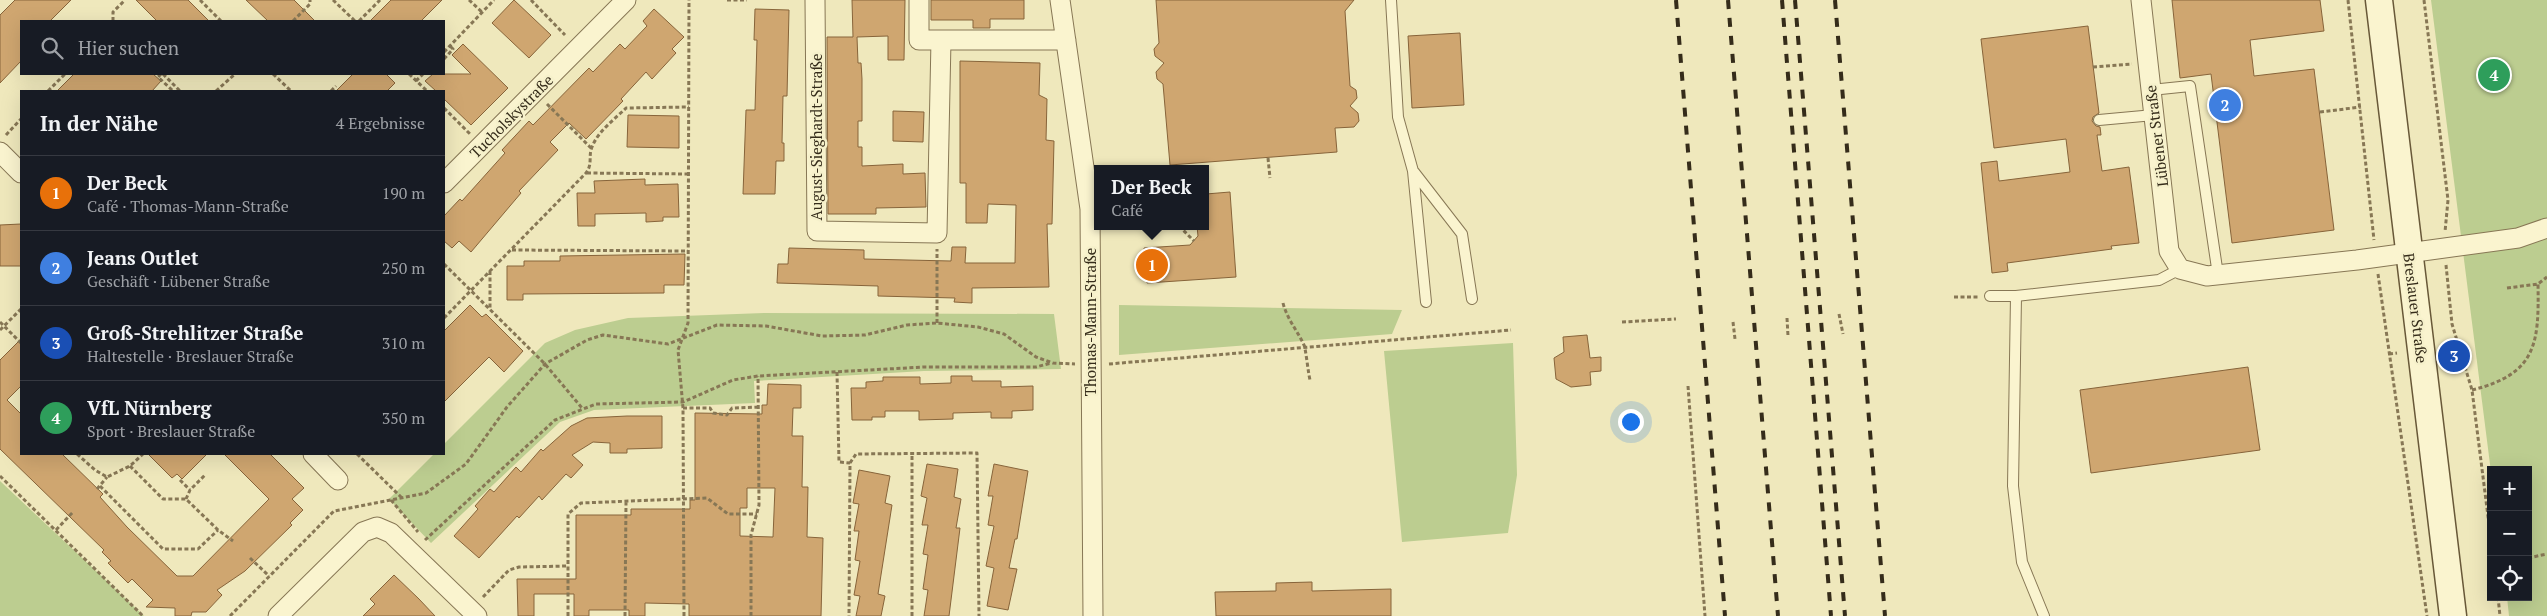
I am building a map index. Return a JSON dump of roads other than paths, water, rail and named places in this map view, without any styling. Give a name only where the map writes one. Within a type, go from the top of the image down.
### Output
[{"type":"main road","name":"Breslauer Straße","points":[[2379,0],[2453,616]]},
{"type":"street","name":"Tucholskystraße","points":[[445,182],[626,0]]},
{"type":"street","name":"August-Sieghardt-Straße","points":[[815,0],[817,231],[937,234],[942,40]]},
{"type":"street","points":[[919,0],[919,40],[1066,40]]},
{"type":"street","name":"Thomas-Mann-Straße","points":[[1060,0],[1090,209],[1093,616]]},
{"type":"street","name":"Lübener Straße","points":[[2140,0],[2169,251],[2180,269]]},
{"type":"street","points":[[0,152],[20,172]]},
{"type":"street","points":[[2180,269],[2207,276],[2218,275],[2518,238],[2547,228]]},
{"type":"street","points":[[314,455],[338,480]]},
{"type":"street","points":[[278,616],[363,532],[377,527],[391,533],[474,613]]},
{"type":"lane","points":[[1391,0],[1398,117],[1414,170],[1426,302]]},
{"type":"lane","points":[[2151,90],[2190,86],[2218,275]]},
{"type":"lane","points":[[2099,120],[2154,115]]},
{"type":"lane","points":[[1414,170],[1462,234],[1472,299]]},
{"type":"lane","points":[[1990,296],[2016,296],[2159,280],[2180,269]]},
{"type":"lane","points":[[2016,296],[2013,486],[2022,562],[2044,616]]},
{"type":"railway","points":[[1676,0],[1725,616]]},
{"type":"railway","points":[[1728,0],[1778,616]]},
{"type":"railway","points":[[1782,0],[1831,616]]},
{"type":"railway","points":[[1795,0],[1845,616]]},
{"type":"railway","points":[[1835,0],[1885,616]]},
{"type":"place","name":"VfL Nürnberg","points":[[2494,75]]},
{"type":"place","name":"Jeans Outlet","points":[[2225,105]]},
{"type":"place","name":"Der Beck","points":[[1152,265]]},
{"type":"place","name":"Groß-Strehlitzer Straße","points":[[2454,356]]}]
